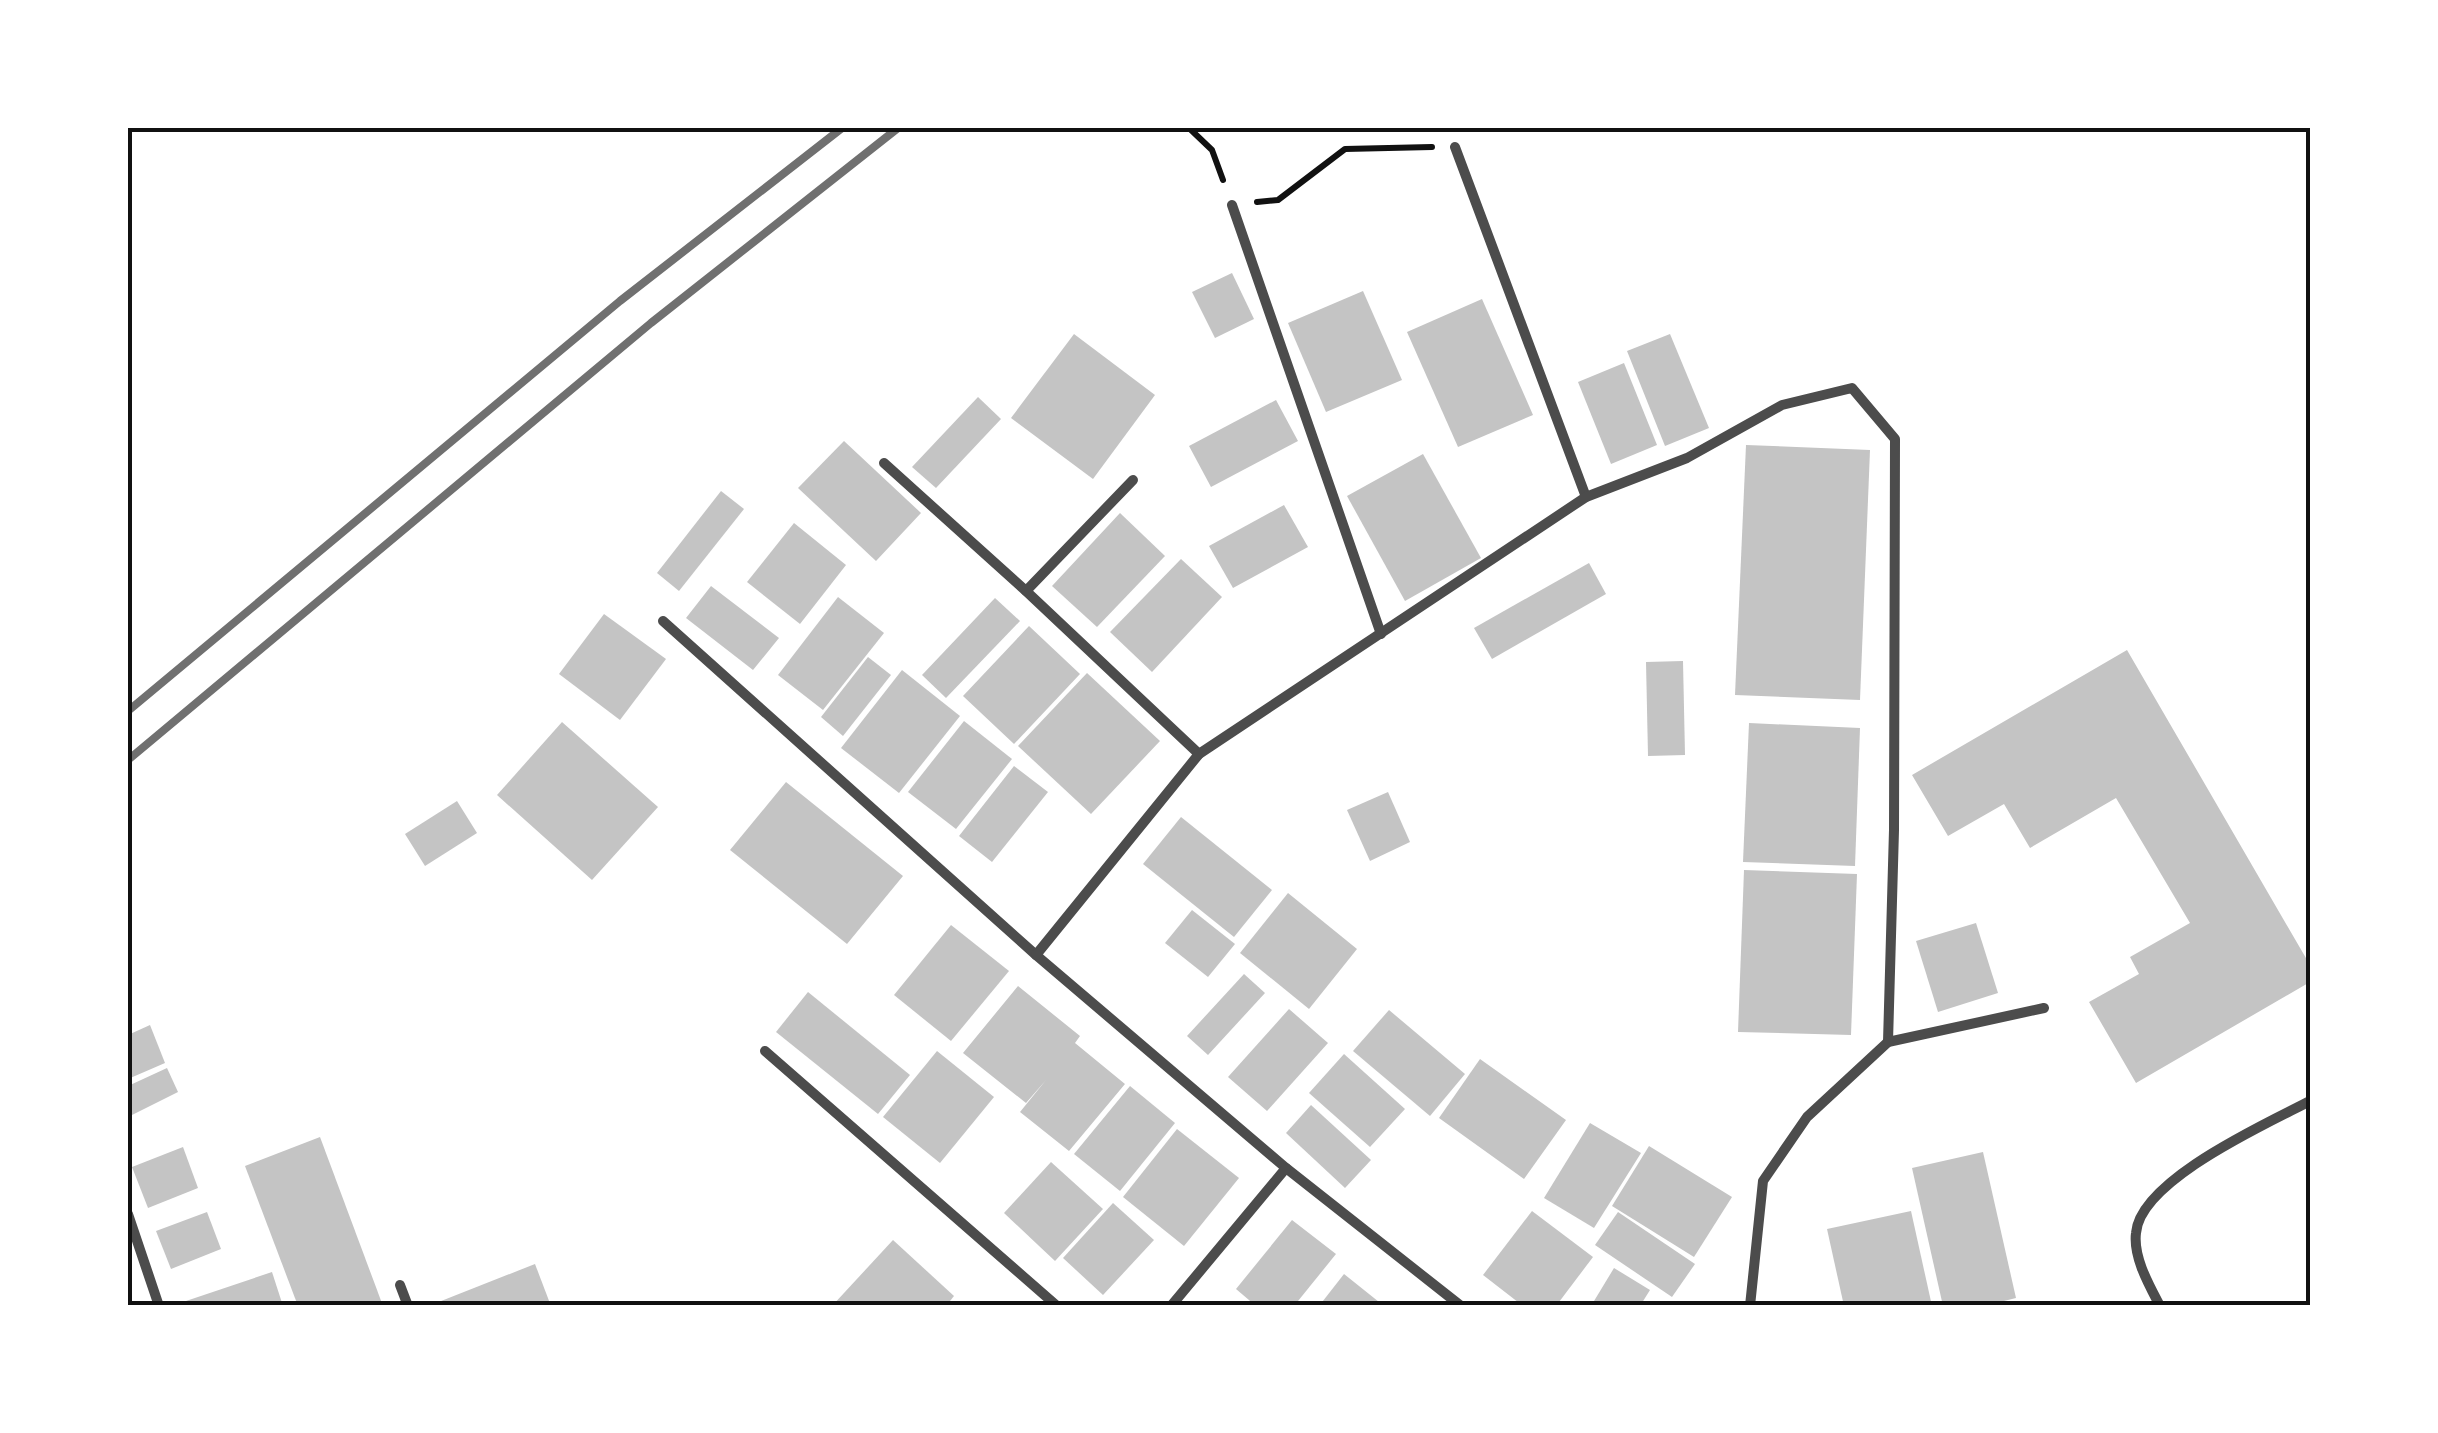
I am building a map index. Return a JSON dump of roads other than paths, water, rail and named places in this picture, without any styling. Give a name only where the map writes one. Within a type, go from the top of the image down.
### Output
[{"type":"street","points":[[1456,147],[1586,497]]},
{"type":"street","points":[[1232,205],[1380,634]]},
{"type":"street","points":[[1036,955],[1199,754],[1586,497],[1687,458],[1782,405],[1852,388],[1895,439],[1894,830],[1888,1042]]},
{"type":"street","points":[[884,463],[1026,590],[1199,754]]},
{"type":"street","points":[[1026,590],[1133,480]]},
{"type":"street","points":[[662,620],[1036,955],[1286,1168],[1461,1306]]},
{"type":"street","points":[[1750,1306],[1763,1182],[1806,1117],[1888,1042],[2044,1008]]},
{"type":"street","points":[[765,1052],[1057,1306]]},
{"type":"street","points":[[2160,1306],[2144,1274],[2136,1232],[2147,1205],[2204,1156],[2310,1101]]},
{"type":"street","points":[[1170,1306],[1286,1168]]},
{"type":"street","points":[[128,1214],[159,1306]]},
{"type":"street","points":[[400,1284],[408,1306]]},
{"type":"railway","points":[[128,711],[620,301],[842,128]]},
{"type":"railway","points":[[128,760],[651,323],[898,128]]}]
